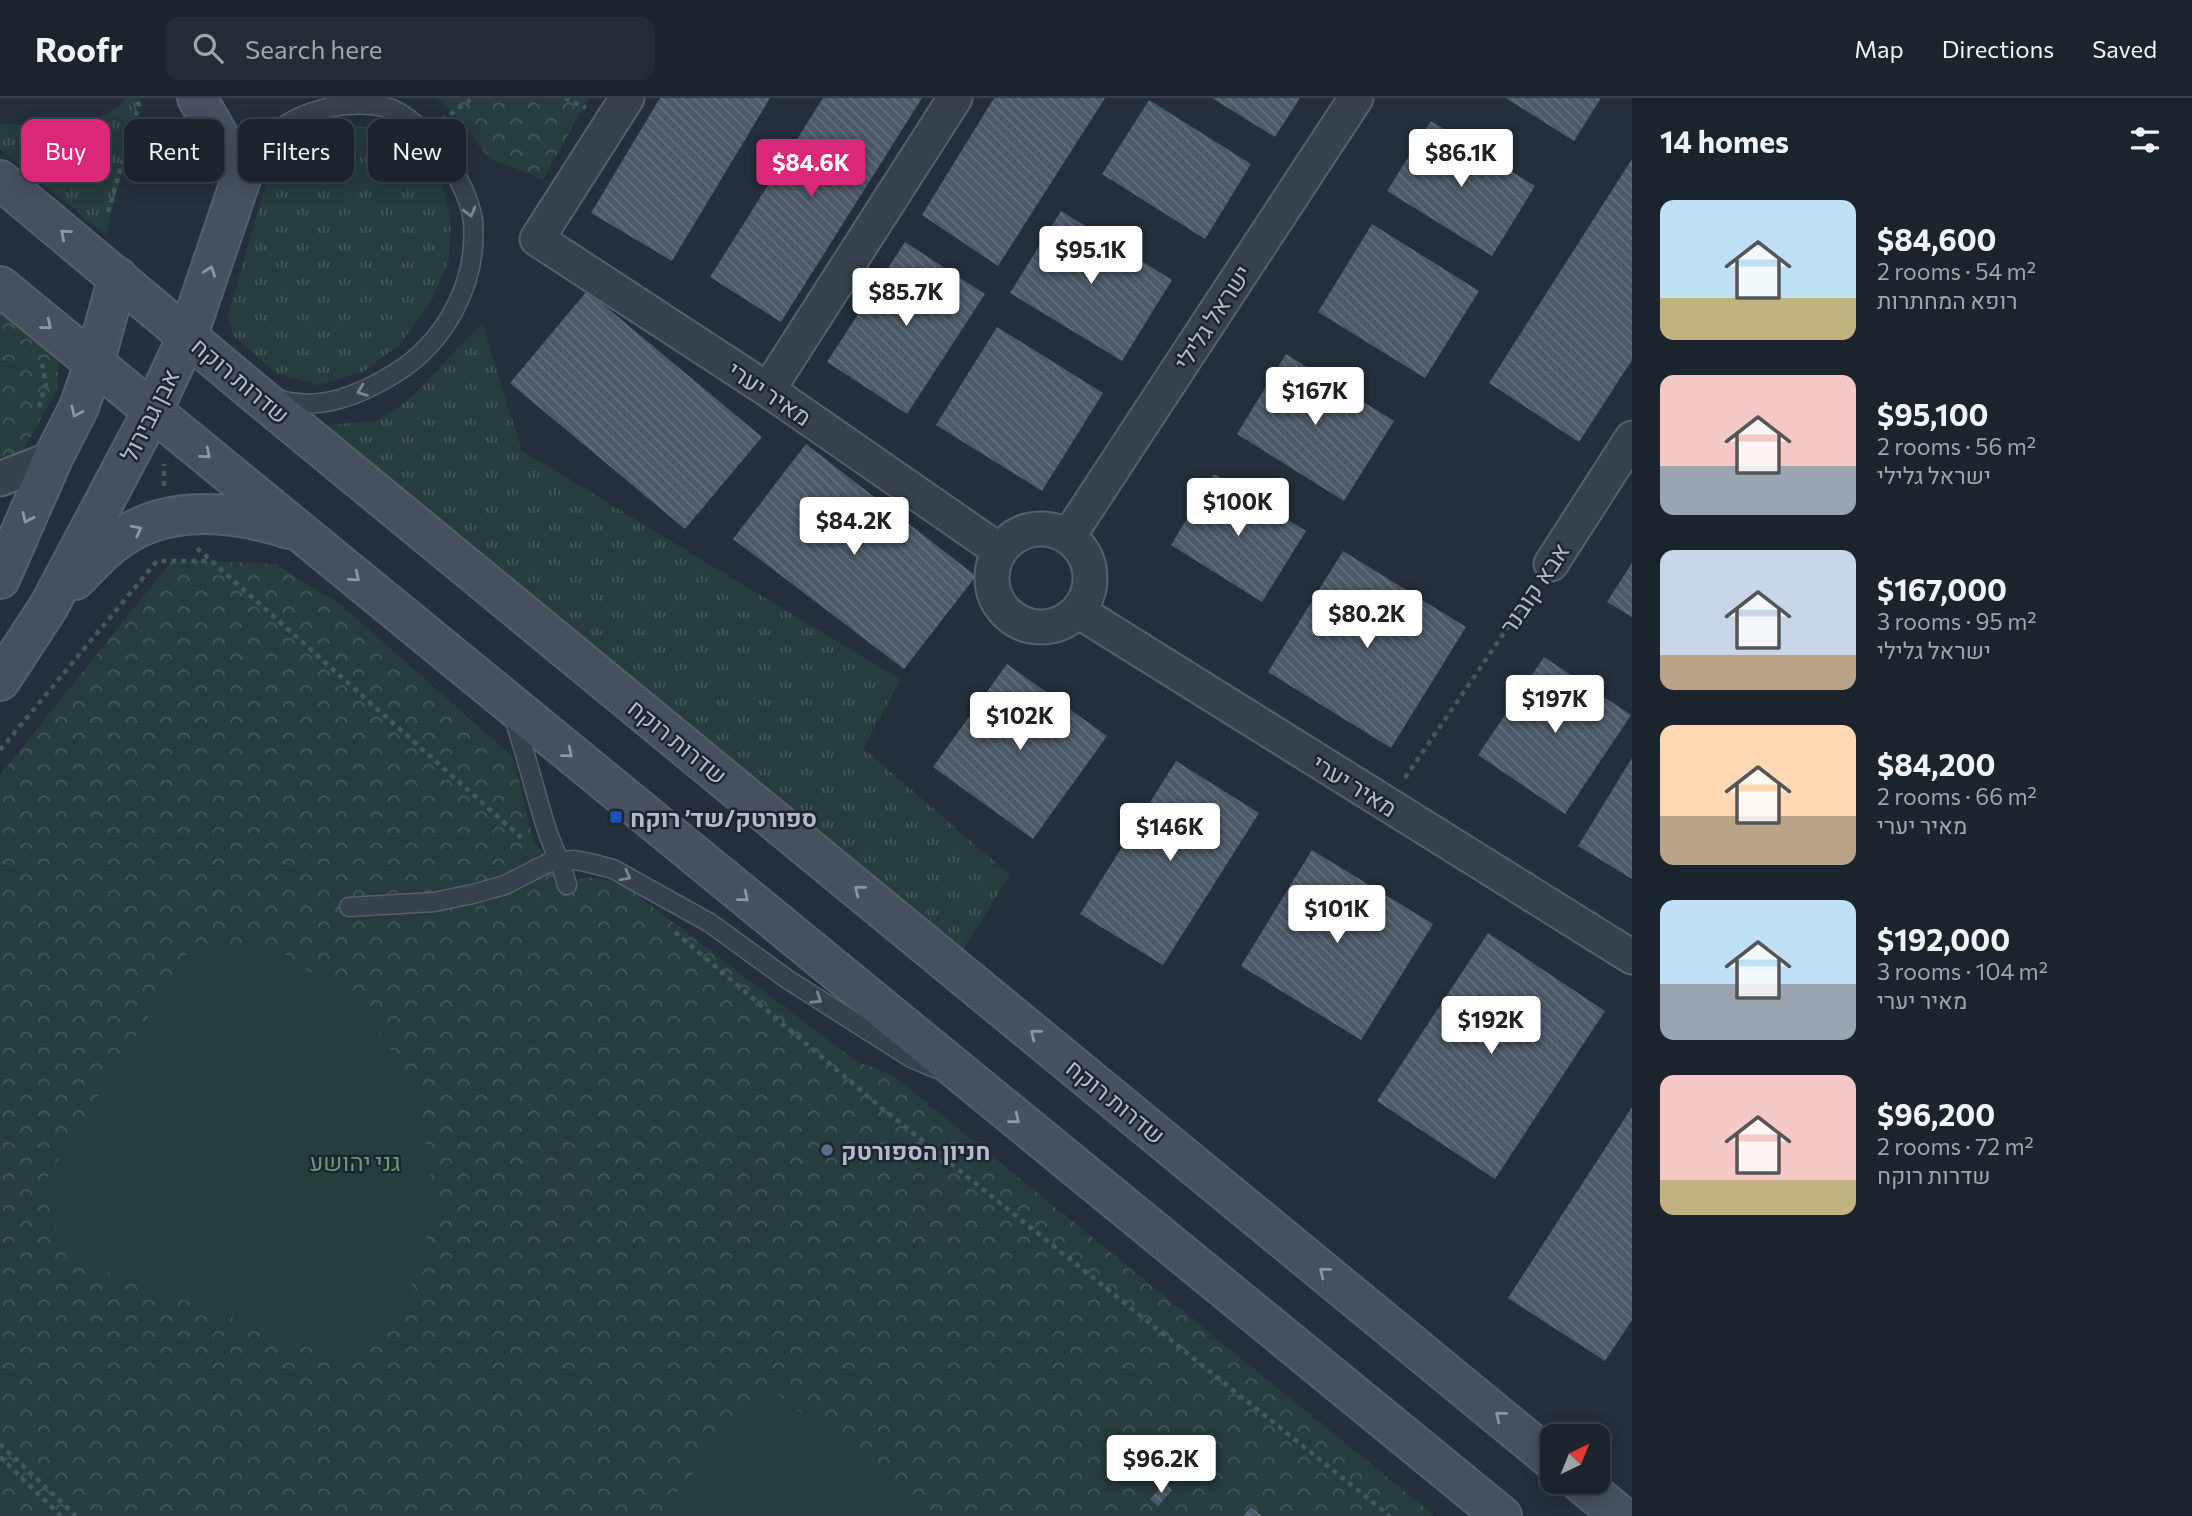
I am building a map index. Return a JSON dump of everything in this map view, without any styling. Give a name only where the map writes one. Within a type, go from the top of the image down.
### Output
[{"type":"main road","points":[[197,98],[238,169]]},
{"type":"main road","name":"שדרות רוקח","points":[[0,180],[256,394],[1540,1450]]},
{"type":"main road","name":"אבן גבירול","points":[[0,681],[49,606],[153,410],[188,335],[240,182]]},
{"type":"main road","points":[[0,579],[53,458],[79,407],[118,277]]},
{"type":"main road","points":[[0,285],[509,705],[1502,1516]]},
{"type":"main road","points":[[49,606],[110,545],[140,527],[166,518],[218,513],[261,520],[302,533]]},
{"type":"main road","points":[[1594,1494],[1621,1516]]},
{"type":"street","name":"מאיר יערי","points":[[627,98],[537,239],[768,390],[1000,551]]},
{"type":"street","points":[[768,390],[955,98]]},
{"type":"street","name":"ישראל גלילי","points":[[1068,537],[1356,98]]},
{"type":"street","name":"אבא קובנר","points":[[1551,564],[1632,438]]},
{"type":"street","points":[[0,479],[53,458]]},
{"type":"street","points":[[1054,530],[1068,537],[1081,548],[1091,580],[1087,597],[1078,611],[1066,621],[1050,627],[1034,627],[1006,612],[997,598],[992,582],[993,566],[1000,551],[1010,540],[1031,531],[1054,530]]},
{"type":"street","name":"מאיר יערי","points":[[1078,611],[1632,957]]},
{"type":"lane","points":[[293,119],[329,105],[363,102],[393,110],[405,119]]},
{"type":"lane","points":[[256,394],[297,405],[332,402],[372,388],[409,365],[438,334],[460,301],[470,267],[473,221],[460,182]]},
{"type":"lane","points":[[509,705],[530,765],[546,827],[561,860],[567,885]]},
{"type":"lane","points":[[349,907],[435,901],[473,894],[505,885],[561,860],[575,860],[613,869],[710,923],[787,979],[911,1058],[971,1082]]},
{"type":"path","points":[[108,212],[139,105],[135,98]]},
{"type":"path","points":[[445,119],[473,98]]},
{"type":"path","points":[[37,411],[46,384]]},
{"type":"path","points":[[0,750],[157,561],[213,561],[528,844],[538,868]]},
{"type":"path","name":"אבא קובנר","points":[[1387,804],[1551,564]]},
{"type":"path","points":[[672,930],[878,1105],[1390,1516]]},
{"type":"path","points":[[0,1444],[76,1516]]},
{"type":"path","points":[[0,1457],[61,1516]]},
{"type":"green space","points":[[127,98],[140,98],[135,119],[124,119],[124,162],[106,235],[41,182],[110,182],[110,119],[93,119],[114,109]]},
{"type":"green space","points":[[438,98],[589,98],[543,179],[489,158],[466,128],[466,119],[459,119]]},
{"type":"green space","points":[[0,124],[21,125],[21,166],[0,149]]},
{"type":"green space","points":[[354,126],[368,127],[368,182],[442,182],[451,220],[449,261],[429,305],[400,344],[363,372],[318,385],[278,374],[233,336],[227,317],[267,182],[354,182]]},
{"type":"green space","points":[[0,299],[48,338],[58,359],[58,388],[0,492]]},
{"type":"green space","points":[[482,323],[522,451],[901,680],[863,748],[1010,875],[961,953],[311,426],[377,421],[410,399]]},
{"type":"green space","name":"גני יהושע","points":[[171,562],[275,564],[340,604],[513,757],[534,843],[572,881],[602,878],[629,889],[857,1062],[891,1074],[1435,1516],[0,1516],[0,775]]},
{"type":"green space","points":[[194,943],[277,949],[363,1009],[420,1092],[435,1213],[407,1297],[356,1363],[66,1257],[43,1184]]},
{"type":"green space","points":[[765,1384],[929,1516],[658,1516]]},
{"type":"building","points":[[660,98],[770,98],[672,261],[591,213]]},
{"type":"building","points":[[823,98],[922,98],[781,322],[710,277]]},
{"type":"building","points":[[994,98],[1105,98],[998,266],[922,215]]},
{"type":"building","points":[[1212,98],[1300,98],[1275,137]]},
{"type":"building","points":[[1506,98],[1601,98],[1574,141]]},
{"type":"building","points":[[1149,100],[1251,164],[1205,239],[1102,174]]},
{"type":"building","points":[[1431,121],[1535,186],[1492,256],[1387,191]]},
{"type":"building","points":[[1632,159],[1632,360],[1579,442],[1489,383]]},
{"type":"building","points":[[1061,211],[1172,280],[1122,361],[1010,293]]},
{"type":"building","points":[[1372,224],[1479,291],[1425,378],[1318,312]]},
{"type":"building","points":[[905,242],[985,294],[907,414],[827,362]]},
{"type":"building","points":[[587,291],[762,437],[685,529],[510,383]]},
{"type":"building","points":[[997,327],[1103,393],[1042,491],[936,425]]},
{"type":"building","points":[[1286,354],[1394,421],[1344,501],[1237,434]]},
{"type":"building","points":[[806,444],[976,576],[904,669],[733,539]]},
{"type":"building","points":[[1214,474],[1306,531],[1262,602],[1171,545]]},
{"type":"building","points":[[1343,551],[1466,627],[1391,748],[1268,672]]},
{"type":"building","points":[[1632,563],[1632,617],[1607,602]]},
{"type":"building","points":[[1544,657],[1631,715],[1565,814],[1478,755]]},
{"type":"building","points":[[1007,664],[1107,736],[1033,839],[933,767]]},
{"type":"building","points":[[1632,758],[1632,879],[1578,846]]},
{"type":"building","points":[[1176,761],[1259,813],[1163,965],[1080,914]]},
{"type":"building","points":[[1312,850],[1433,924],[1361,1040],[1241,966]]},
{"type":"building","points":[[1488,933],[1605,1011],[1495,1179],[1377,1101]]},
{"type":"building","points":[[1632,1107],[1632,1320],[1605,1361],[1508,1298]]},
{"type":"building","points":[[1165,1483],[1172,1490],[1158,1506],[1150,1499]]},
{"type":"building","points":[[1251,1507],[1262,1516],[1243,1516]]},
{"type":"place","name":"ספורטק/שד׳ רוקח","points":[[616,817]]},
{"type":"place","name":"חניון הספורטק","points":[[827,1150]]}]
